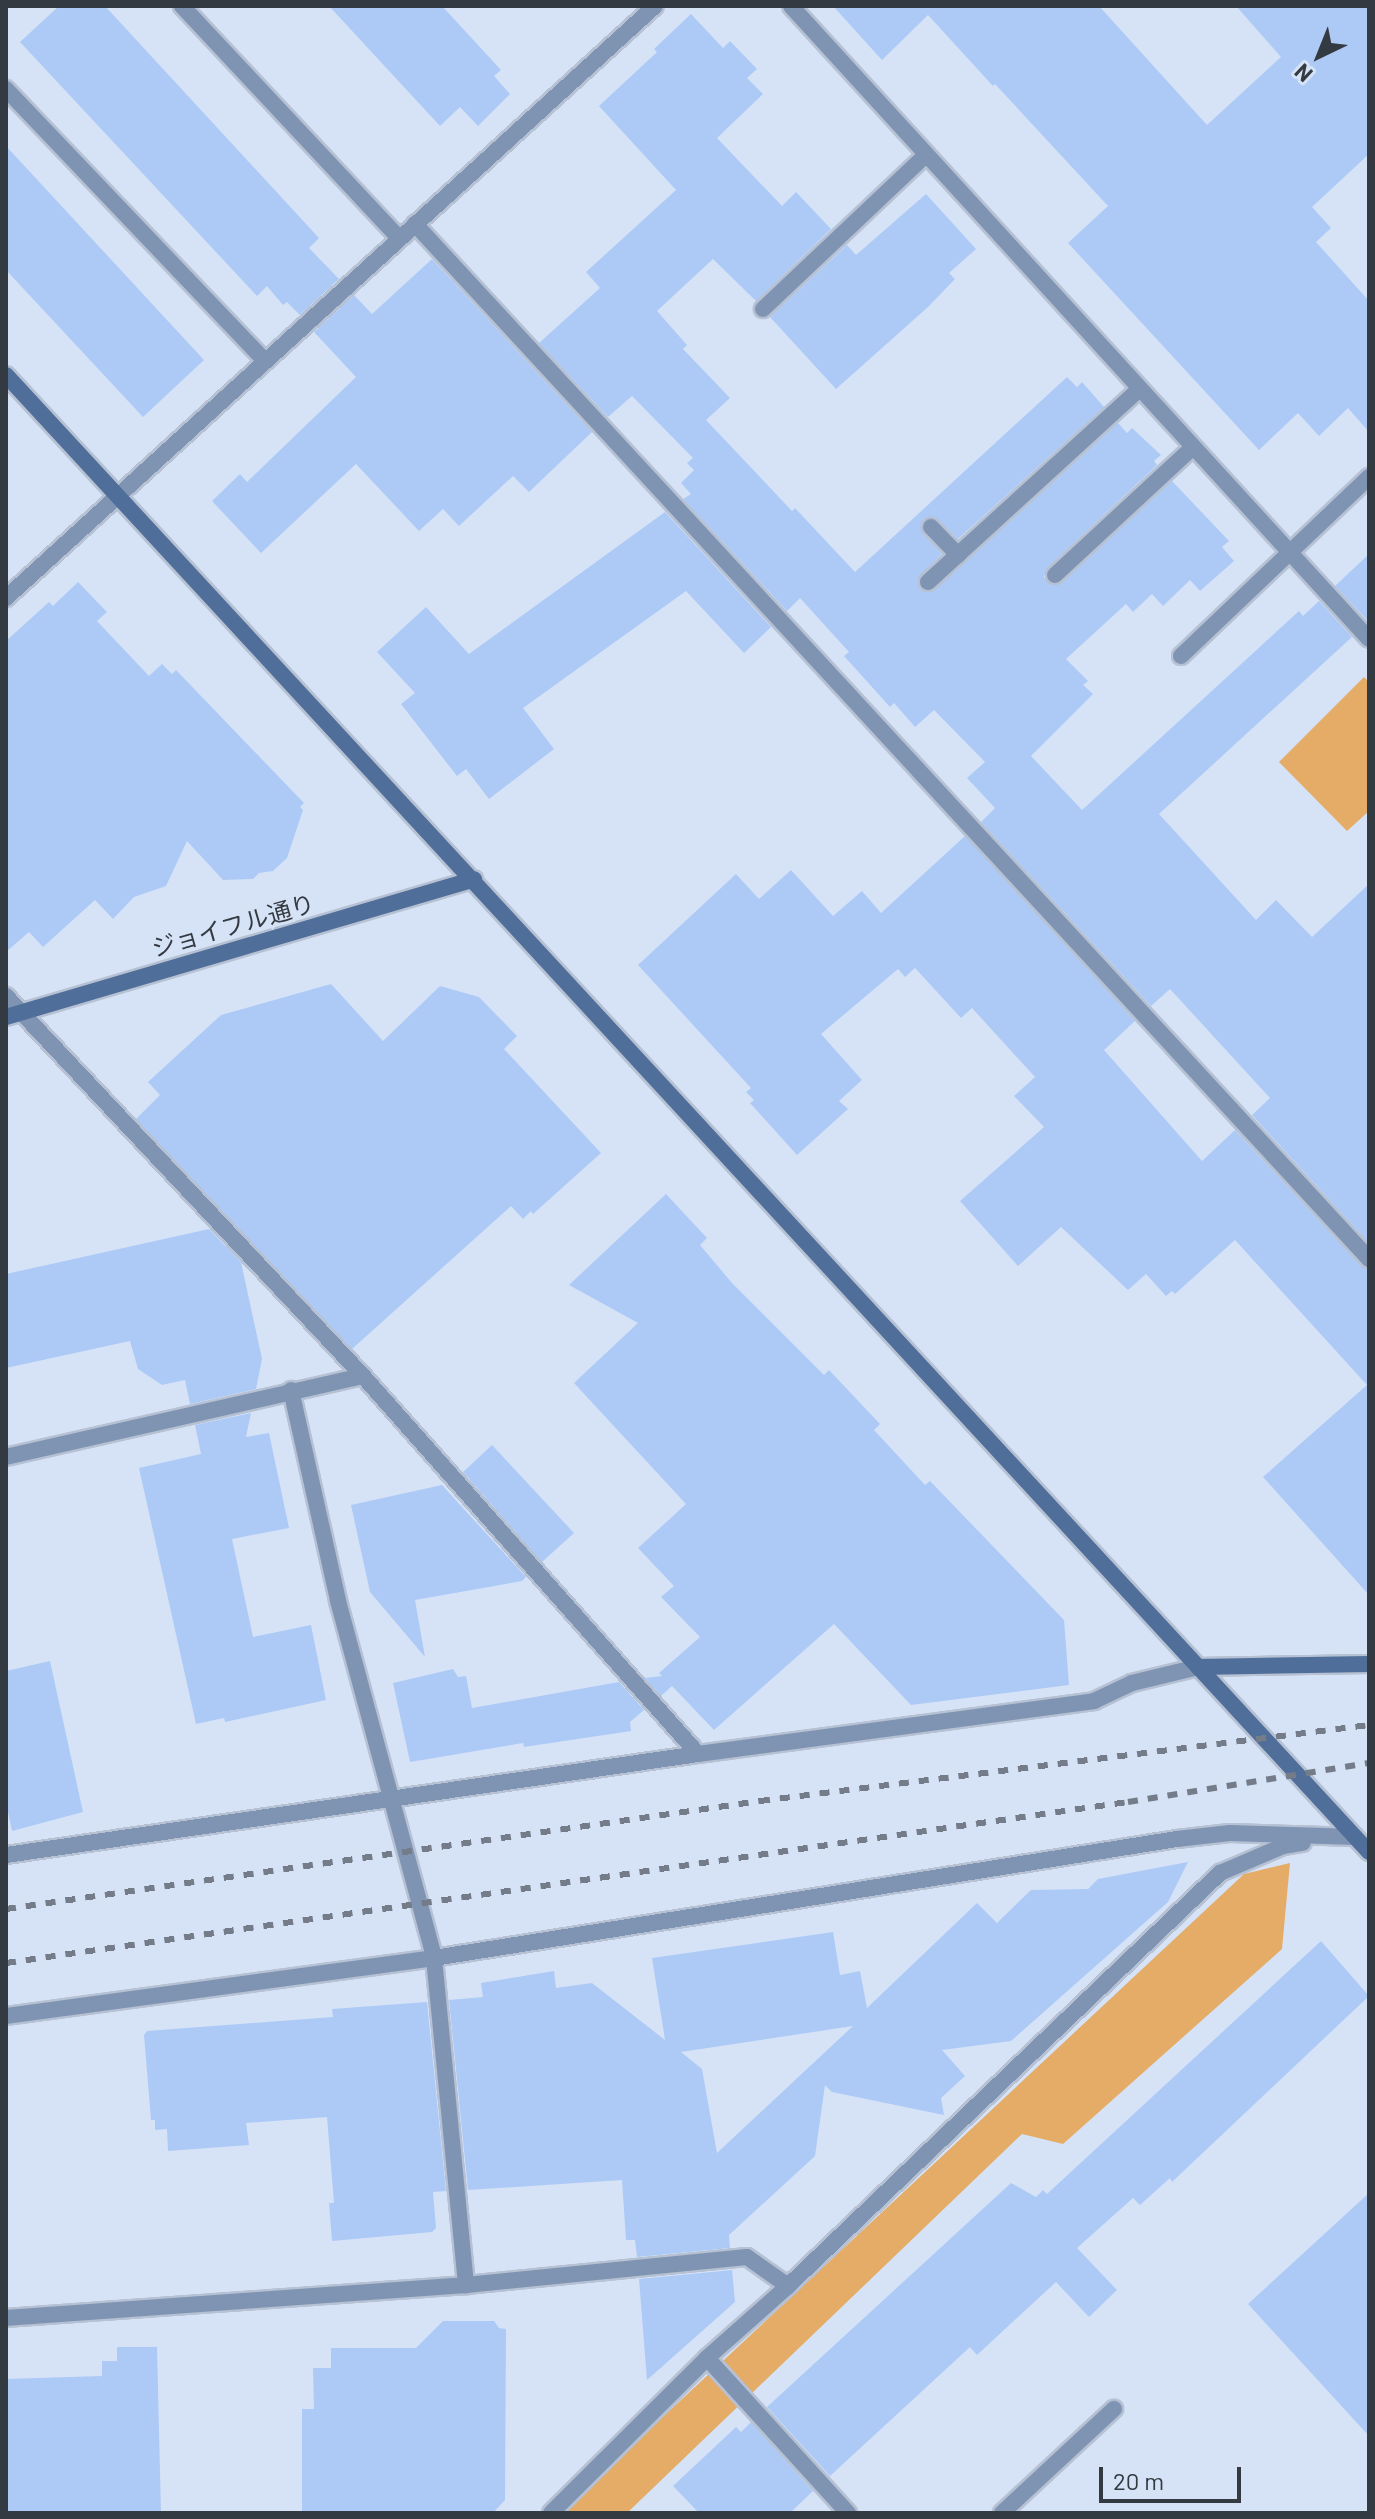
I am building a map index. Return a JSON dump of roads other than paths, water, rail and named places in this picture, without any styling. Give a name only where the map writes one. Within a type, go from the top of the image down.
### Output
[{"type":"street","points":[[182,6],[399,238]]},
{"type":"street","points":[[6,598],[655,6]]},
{"type":"street","points":[[791,6],[1138,390],[1369,639]]},
{"type":"street","points":[[6,89],[265,361]]},
{"type":"street","points":[[763,309],[925,156]]},
{"type":"street","points":[[415,224],[1369,1259]]},
{"type":"street","points":[[6,375],[1198,1667],[1362,1833],[1369,1852]]},
{"type":"street","points":[[928,582],[1138,390]]},
{"type":"street","points":[[1055,575],[1192,448]]},
{"type":"street","points":[[1181,656],[1369,477]]},
{"type":"street","points":[[931,527],[958,555]]},
{"type":"street","name":"ジョイフル通り","points":[[13,1015],[474,879]]},
{"type":"street","points":[[6,996],[13,1015],[363,1376],[698,1754]]},
{"type":"street","points":[[6,1457],[363,1376]]},
{"type":"street","points":[[291,1390],[338,1601],[389,1801],[434,1958],[466,2285]]},
{"type":"street","points":[[6,1855],[698,1754],[1094,1701],[1132,1683],[1198,1667],[1369,1664]]},
{"type":"street","points":[[6,2016],[434,1958],[1177,1839],[1230,1833],[1362,1833]]},
{"type":"street","points":[[551,2513],[707,2358],[788,2286],[1220,1873],[1283,1846],[1362,1833]]},
{"type":"street","points":[[6,2318],[466,2285],[747,2257],[788,2286]]},
{"type":"street","points":[[707,2358],[848,2513]]},
{"type":"street","points":[[1002,2513],[1114,2409]]},
{"type":"railway","points":[[6,1909],[760,1801],[1369,1725]]},
{"type":"railway","points":[[6,1963],[1128,1802],[1369,1763]]}]
